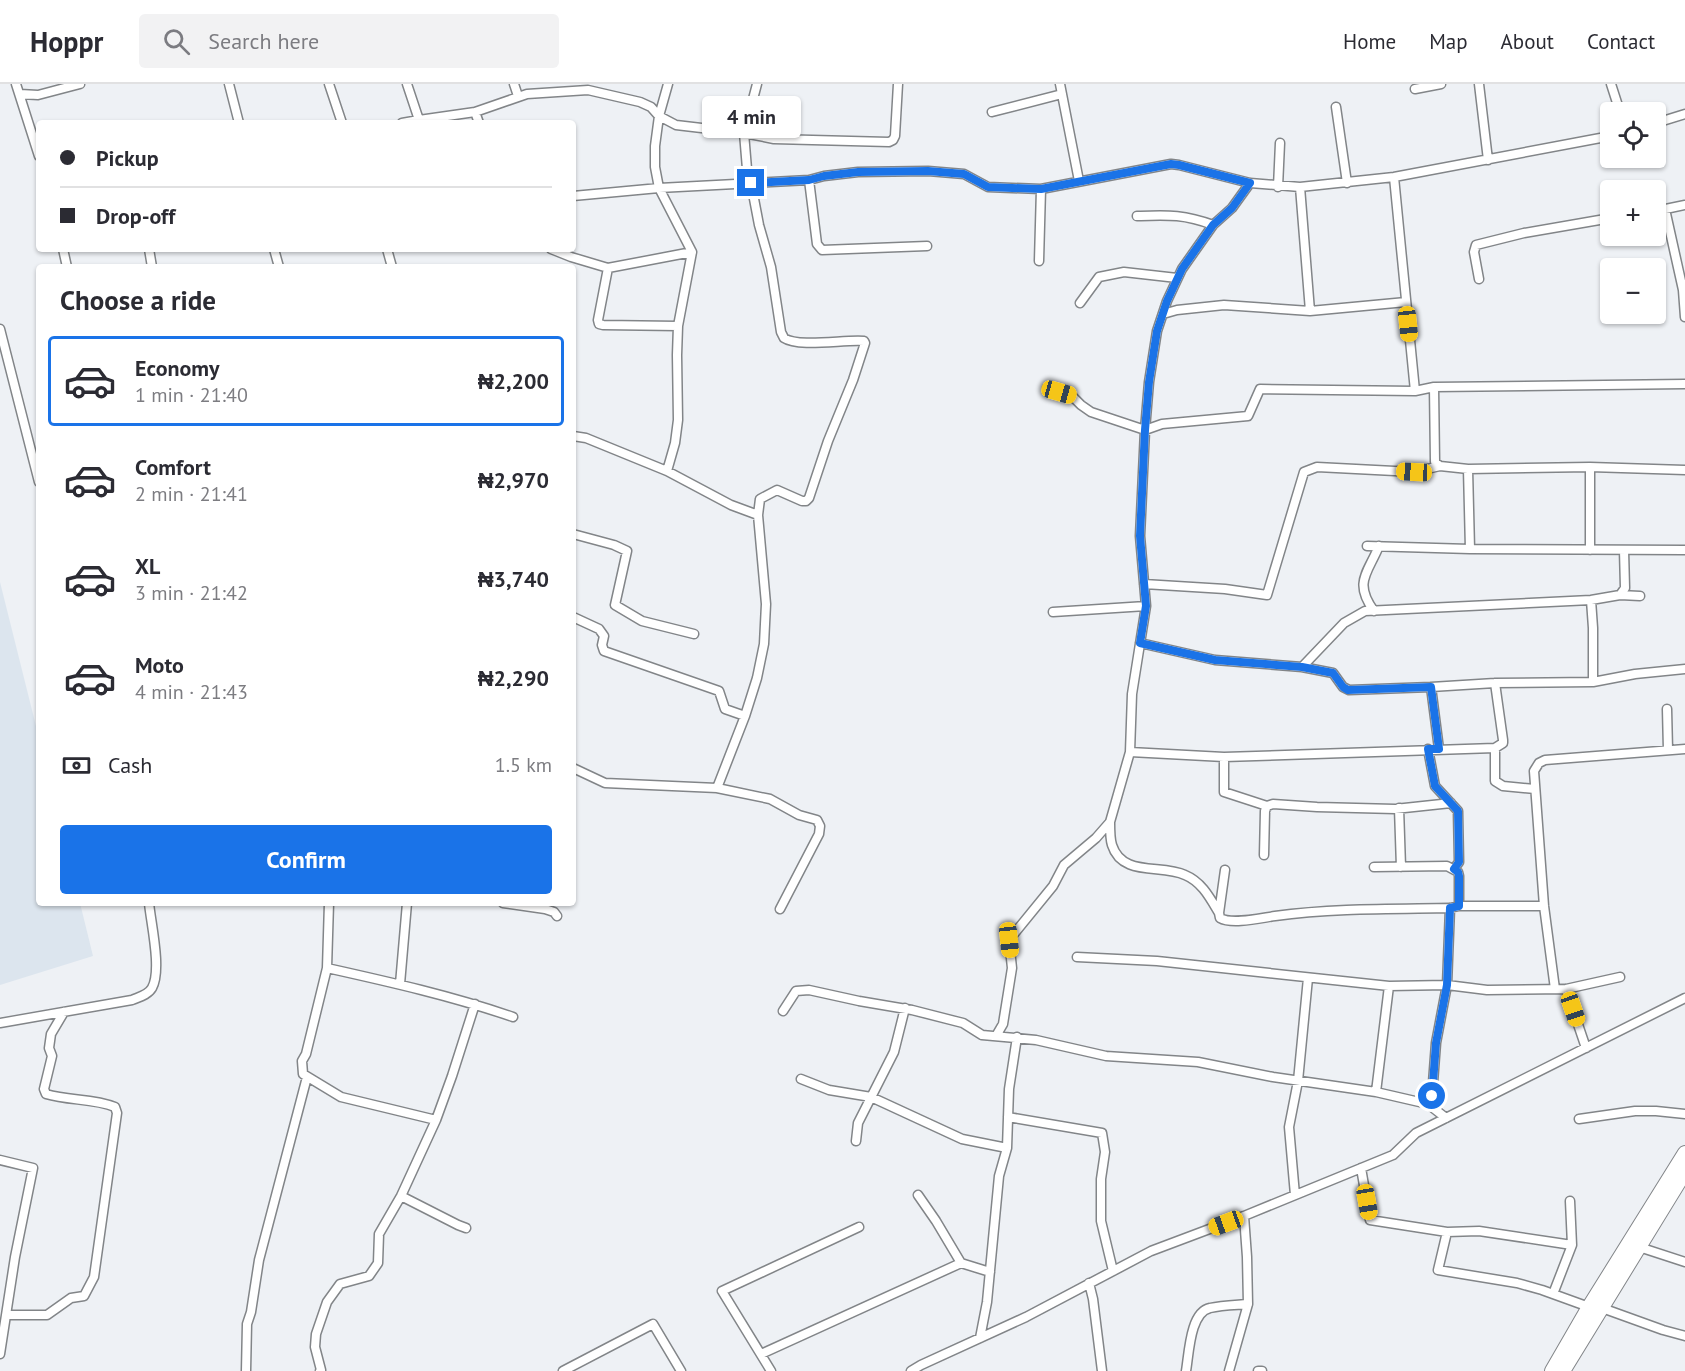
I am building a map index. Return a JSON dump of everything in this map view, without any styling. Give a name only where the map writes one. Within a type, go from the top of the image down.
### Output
[{"type":"main road","points":[[1563,1371],[1595,1307],[1685,1153]]},
{"type":"main road","points":[[1552,1371],[1639,1247],[1685,1172]]},
{"type":"street","points":[[16,84],[36,146]]},
{"type":"street","points":[[20,94],[38,95],[80,84]]},
{"type":"street","points":[[229,84],[238,120]]},
{"type":"street","points":[[329,84],[341,120]]},
{"type":"street","points":[[407,84],[419,120],[475,112],[518,96],[588,90],[640,102],[676,125],[774,139],[889,142],[896,136],[898,84]]},
{"type":"street","points":[[514,84],[518,96]]},
{"type":"street","points":[[667,471],[675,443],[678,420],[676,355],[678,326],[692,252],[660,188],[655,167],[659,116],[668,84]]},
{"type":"street","points":[[747,169],[744,133],[757,84]]},
{"type":"street","points":[[1060,84],[1079,181]]},
{"type":"street","points":[[1415,88],[1441,84]]},
{"type":"street","points":[[1479,84],[1488,160]]},
{"type":"street","points":[[1611,84],[1617,102]]},
{"type":"street","points":[[992,112],[1062,94]]},
{"type":"street","points":[[1336,107],[1347,183]]},
{"type":"street","points":[[475,112],[478,120]]},
{"type":"street","points":[[1666,120],[1685,114]]},
{"type":"street","points":[[576,196],[660,188],[809,180],[858,172],[928,171],[964,174],[988,187],[1041,189],[1171,164],[1250,183],[1300,187],[1394,177],[1600,138]]},
{"type":"street","points":[[1278,187],[1280,143]]},
{"type":"street","points":[[1394,177],[1415,391]]},
{"type":"street","points":[[809,180],[818,244],[822,250],[927,246]]},
{"type":"street","points":[[717,788],[746,716],[764,645],[766,604],[758,515],[760,499],[777,490],[802,501],[809,498],[865,343],[860,340],[838,343],[793,341],[784,338],[781,332],[771,267],[759,225],[751,183]]},
{"type":"street","points":[[1250,183],[1232,208],[1213,225],[1182,269],[1157,331],[1149,382],[1145,430],[1140,536],[1146,606],[1132,694],[1130,752],[1110,822],[1111,844],[1118,857],[1126,864],[1185,874],[1205,890],[1220,918],[1225,921],[1304,912],[1544,906]]},
{"type":"street","points":[[1300,187],[1310,311]]},
{"type":"street","points":[[1039,261],[1041,189]]},
{"type":"street","points":[[1666,209],[1685,205]]},
{"type":"street","points":[[1137,216],[1177,215],[1213,225]]},
{"type":"street","points":[[1479,279],[1474,252],[1476,245],[1524,233],[1600,220]]},
{"type":"street","points":[[1666,231],[1683,290],[1685,316]]},
{"type":"street","points":[[558,252],[608,268],[692,252]]},
{"type":"street","points":[[608,268],[599,324],[678,326]]},
{"type":"street","points":[[1080,303],[1100,277],[1124,272],[1177,278]]},
{"type":"street","points":[[1163,314],[1177,310],[1224,305],[1310,311],[1406,302]]},
{"type":"street","points":[[0,329],[36,470]]},
{"type":"street","points":[[1047,388],[1071,395],[1091,412],[1145,430],[1162,424],[1248,416],[1260,389],[1415,391],[1434,387],[1685,384]]},
{"type":"street","points":[[1434,387],[1435,462],[1440,466]]},
{"type":"street","points":[[576,436],[586,438],[667,471],[731,504],[758,515]]},
{"type":"street","points":[[1144,584],[1225,589],[1267,596],[1304,472],[1317,467],[1414,472],[1440,466],[1468,469],[1590,467],[1685,470]]},
{"type":"street","points":[[1590,467],[1590,550]]},
{"type":"street","points":[[1468,469],[1470,549]]},
{"type":"street","points":[[576,535],[627,551],[615,605],[642,621],[694,634]]},
{"type":"street","points":[[1367,546],[1685,550]]},
{"type":"street","points":[[1374,611],[1364,594],[1364,577],[1379,546]]},
{"type":"street","points":[[1620,596],[1625,588],[1624,550]]},
{"type":"street","points":[[1302,667],[1344,623],[1365,611],[1640,596]]},
{"type":"street","points":[[1591,600],[1593,682]]},
{"type":"street","points":[[1053,612],[1146,606]]},
{"type":"street","points":[[576,618],[599,629],[604,636],[602,645],[604,651],[719,691],[725,709],[746,716]]},
{"type":"street","points":[[1140,643],[1215,660],[1302,667],[1333,673],[1348,690],[1495,683],[1593,682],[1635,674],[1685,669]]},
{"type":"street","points":[[1130,752],[1224,758],[1495,748],[1503,743],[1503,740],[1495,683]]},
{"type":"street","points":[[1431,687],[1439,749]]},
{"type":"street","points":[[1667,709],[1668,750]]},
{"type":"street","points":[[1495,748],[1495,781],[1503,786],[1535,789]]},
{"type":"street","points":[[1428,749],[1435,786],[1458,811],[1459,862],[1454,869]]},
{"type":"street","points":[[1555,989],[1544,906],[1534,771],[1539,763],[1545,760],[1685,749]]},
{"type":"street","points":[[1224,758],[1224,792],[1267,806],[1273,804],[1399,808],[1451,803]]},
{"type":"street","points":[[576,769],[605,783],[717,788],[770,799],[799,816],[817,820],[820,826],[819,834],[780,909]]},
{"type":"street","points":[[1264,855],[1267,806]]},
{"type":"street","points":[[1399,808],[1401,867]]},
{"type":"street","points":[[996,1036],[1003,1024],[1012,968],[1009,940],[1053,886],[1064,865],[1096,838],[1110,822]]},
{"type":"street","points":[[1374,867],[1447,866],[1458,872],[1459,876],[1447,985],[1436,1043],[1432,1096],[1428,1104]]},
{"type":"street","points":[[1219,913],[1225,870]]},
{"type":"street","points":[[0,1023],[132,1000],[146,994],[152,988],[156,962],[149,906]]},
{"type":"street","points":[[329,906],[327,968],[306,1054],[302,1061],[303,1074],[341,1097],[436,1120]]},
{"type":"street","points":[[400,984],[407,906]]},
{"type":"street","points":[[524,906],[545,909],[554,912],[557,916]]},
{"type":"street","points":[[1077,957],[1181,963],[1389,986],[1447,985],[1486,990],[1566,989],[1620,977]]},
{"type":"street","points":[[327,968],[400,984],[475,1004],[513,1017]]},
{"type":"street","points":[[1295,1195],[1289,1127],[1298,1081],[1308,978]]},
{"type":"street","points":[[1376,1092],[1389,986]]},
{"type":"street","points":[[1566,989],[1586,1048]]},
{"type":"street","points":[[783,1011],[796,991],[809,990],[905,1008],[963,1023],[982,1035],[1036,1040],[1106,1056],[1198,1062],[1298,1081],[1376,1092],[1428,1104],[1446,1118]]},
{"type":"street","points":[[911,1371],[1026,1317],[1151,1251],[1393,1155],[1416,1133],[1685,998]]},
{"type":"street","points":[[320,1371],[315,1347],[316,1334],[327,1302],[340,1284],[369,1276],[378,1263],[379,1234],[401,1196],[436,1120],[475,1004]]},
{"type":"street","points":[[856,1141],[858,1123],[894,1052],[905,1008]]},
{"type":"street","points":[[7,1315],[47,1315],[71,1298],[84,1296],[94,1277],[117,1113],[115,1107],[104,1102],[46,1094],[44,1089],[52,1056],[49,1048],[51,1034],[64,1012]]},
{"type":"street","points":[[980,1338],[987,1302],[999,1176],[1007,1148],[1009,1089],[1017,1037]]},
{"type":"street","points":[[246,1371],[247,1324],[259,1260],[307,1077]]},
{"type":"street","points":[[801,1079],[829,1090],[871,1097],[962,1138],[1007,1148]]},
{"type":"street","points":[[1579,1119],[1635,1111],[1685,1114]]},
{"type":"street","points":[[1008,1117],[1102,1133],[1105,1152],[1101,1179],[1101,1221],[1113,1271]]},
{"type":"street","points":[[0,1160],[33,1168],[17,1247],[0,1354]]},
{"type":"street","points":[[1361,1168],[1370,1220],[1448,1232],[1479,1231],[1572,1245]]},
{"type":"street","points":[[918,1195],[961,1263]]},
{"type":"street","points":[[401,1196],[466,1227]]},
{"type":"street","points":[[1553,1294],[1572,1245],[1570,1201]]},
{"type":"street","points":[[1229,1371],[1248,1304],[1244,1216]]},
{"type":"street","points":[[771,1371],[722,1292],[859,1227]]},
{"type":"street","points":[[1448,1232],[1438,1270],[1517,1283],[1685,1336]]},
{"type":"street","points":[[1639,1247],[1685,1262]]},
{"type":"street","points":[[761,1354],[961,1263],[990,1272]]},
{"type":"street","points":[[1089,1283],[1102,1371]]},
{"type":"street","points":[[1186,1371],[1194,1324],[1200,1313],[1208,1308],[1248,1304]]},
{"type":"street","points":[[563,1371],[653,1324],[681,1371]]},
{"type":"shaded area","points":[[0,582],[36,726],[36,906],[81,906],[93,956],[0,985]]},
{"type":"route","points":[[751,183],[809,180],[858,172],[928,171],[964,174],[988,187],[1041,189],[1171,164],[1250,183],[1232,208],[1213,225],[1182,269],[1167,301],[1157,331],[1149,382],[1145,430],[1140,536],[1146,606],[1140,643],[1215,660],[1302,667],[1333,673],[1348,690],[1431,687],[1439,749],[1428,749],[1435,786],[1458,811],[1459,842],[1459,862],[1454,869],[1459,876],[1459,906],[1450,908],[1447,985],[1436,1043],[1432,1096]]}]
